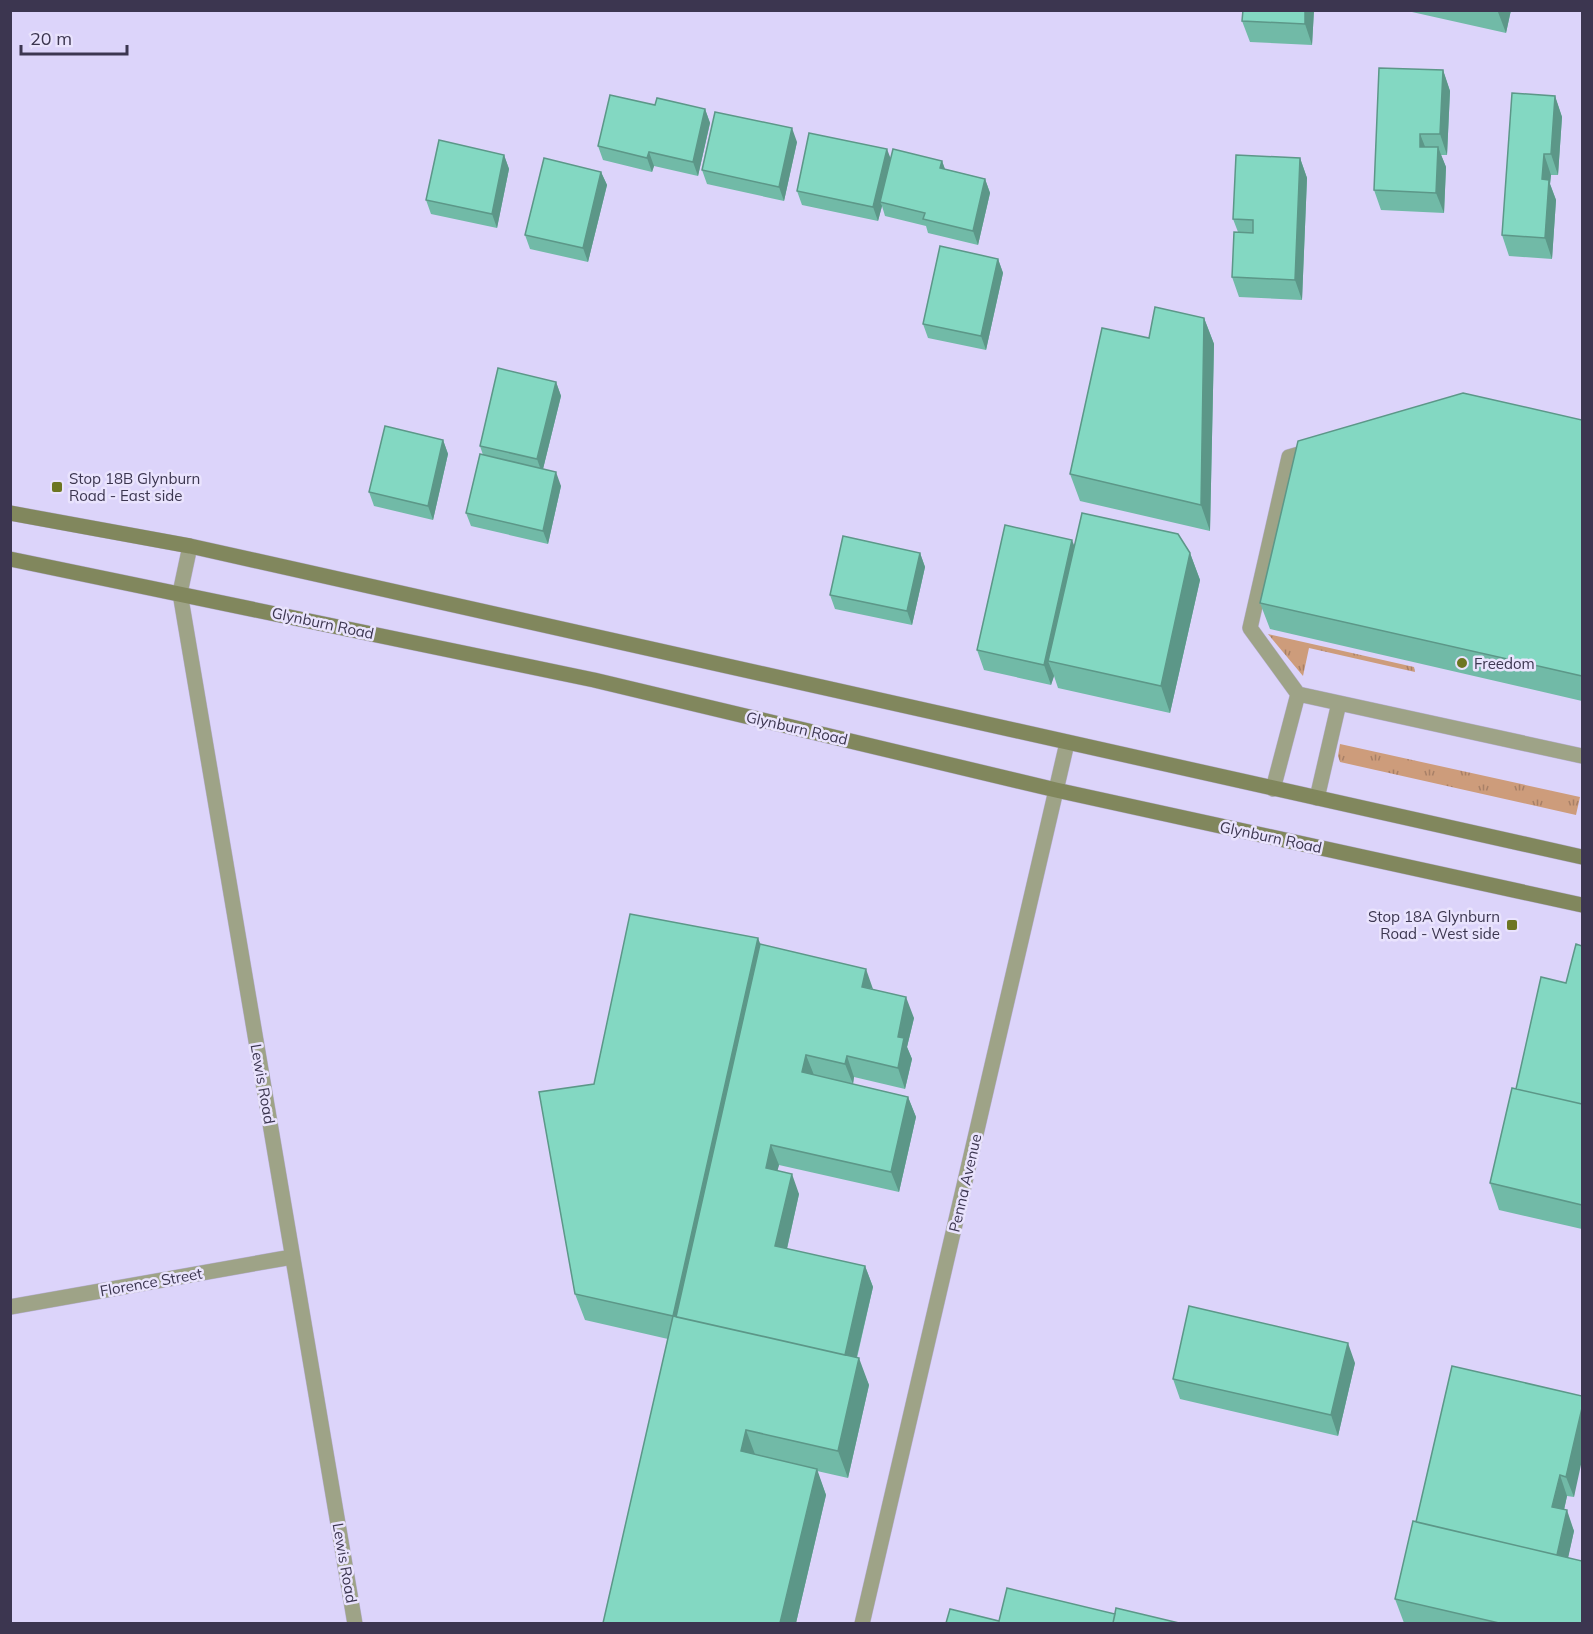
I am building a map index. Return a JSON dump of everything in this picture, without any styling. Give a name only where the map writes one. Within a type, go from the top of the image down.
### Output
[{"type":"main road","points":[[10,513],[190,546],[1582,857]]},
{"type":"main road","name":"Glynburn Road","points":[[10,559],[594,681],[1056,790],[1582,905]]},
{"type":"street","points":[[1333,445],[1289,457],[1250,628],[1298,694],[1582,756]]},
{"type":"street","name":"Lewis Road","points":[[190,546],[180,593],[356,1623]]},
{"type":"street","points":[[1273,789],[1298,694]]},
{"type":"street","points":[[1317,798],[1340,703]]},
{"type":"street","name":"Penna Avenue","points":[[862,1623],[1067,743]]},
{"type":"street","name":"Florence Street","points":[[10,1307],[292,1257]]},
{"type":"green space","points":[[1268,634],[1414,667],[1415,672],[1309,648],[1303,676]]},
{"type":"green space","points":[[1340,744],[1580,797],[1576,815],[1340,762],[1338,756]]},
{"type":"building","points":[[1243,10],[1305,10],[1305,24],[1242,21]]},
{"type":"building","points":[[1379,68],[1443,70],[1440,134],[1420,134],[1420,147],[1438,147],[1436,193],[1374,190]]},
{"type":"building","points":[[1512,93],[1555,96],[1551,154],[1544,154],[1542,179],[1549,180],[1545,238],[1502,235]]},
{"type":"building","points":[[610,95],[655,105],[657,98],[705,109],[693,162],[649,152],[647,158],[598,146]]},
{"type":"building","points":[[715,112],[792,128],[779,187],[702,170]]},
{"type":"building","points":[[809,133],[887,149],[873,207],[797,191]]},
{"type":"building","points":[[439,140],[504,155],[492,214],[426,200]]},
{"type":"building","points":[[893,149],[942,161],[940,168],[985,179],[973,231],[923,219],[925,213],[880,202]]},
{"type":"building","points":[[1236,155],[1300,158],[1295,280],[1232,277],[1234,232],[1253,233],[1253,220],[1233,219]]},
{"type":"building","points":[[544,158],[601,172],[583,248],[525,235]]},
{"type":"building","points":[[940,246],[998,259],[981,336],[923,324]]},
{"type":"building","points":[[1155,307],[1204,318],[1201,505],[1070,474],[1102,328],[1149,338]]},
{"type":"building","points":[[498,368],[556,382],[537,459],[480,446]]},
{"type":"building","points":[[1463,393],[1582,420],[1582,676],[1260,603],[1298,441]]},
{"type":"building","points":[[385,426],[443,440],[428,506],[369,492]]},
{"type":"building","points":[[480,454],[556,472],[543,531],[466,513]]},
{"type":"building","points":[[1082,513],[1178,534],[1190,553],[1161,686],[1048,661]]},
{"type":"building","points":[[1005,525],[1072,540],[1044,665],[977,650]]},
{"type":"building","points":[[843,536],[920,553],[907,611],[830,595]]},
{"type":"building","points":[[630,914],[758,938],[673,1316],[575,1294],[539,1092],[594,1084]]},
{"type":"building","points":[[760,944],[866,969],[862,987],[906,997],[898,1037],[904,1038],[898,1068],[847,1056],[845,1064],[806,1055],[802,1072],[908,1097],[891,1172],[771,1145],[766,1168],[792,1174],[775,1246],[865,1266],[845,1355],[676,1317]]},
{"type":"building","points":[[1576,944],[1582,946],[1582,1104],[1516,1089],[1541,977],[1566,983]]},
{"type":"building","points":[[1512,1088],[1582,1104],[1582,1205],[1490,1183]]},
{"type":"building","points":[[1189,1306],[1348,1343],[1331,1415],[1173,1379]]},
{"type":"building","points":[[673,1316],[859,1358],[838,1451],[746,1430],[741,1451],[817,1469],[780,1623],[603,1623]]},
{"type":"building","points":[[1452,1366],[1582,1396],[1582,1408],[1566,1477],[1560,1475],[1552,1507],[1567,1510],[1557,1555],[1416,1522]]},
{"type":"building","points":[[1413,1521],[1582,1561],[1582,1623],[1499,1623],[1395,1599]]},
{"type":"building","points":[[1007,1588],[1115,1614],[1113,1623],[946,1623],[950,1609],[999,1621]]},
{"type":"building","points":[[1116,1608],[1179,1623],[1113,1623]]},
{"type":"place","name":"Stop 18B Glynburn Road - East side","points":[[57,487]]},
{"type":"place","name":"Freedom","points":[[1462,663]]},
{"type":"place","name":"Stop 18A Glynburn Road - West side","points":[[1512,925]]}]
